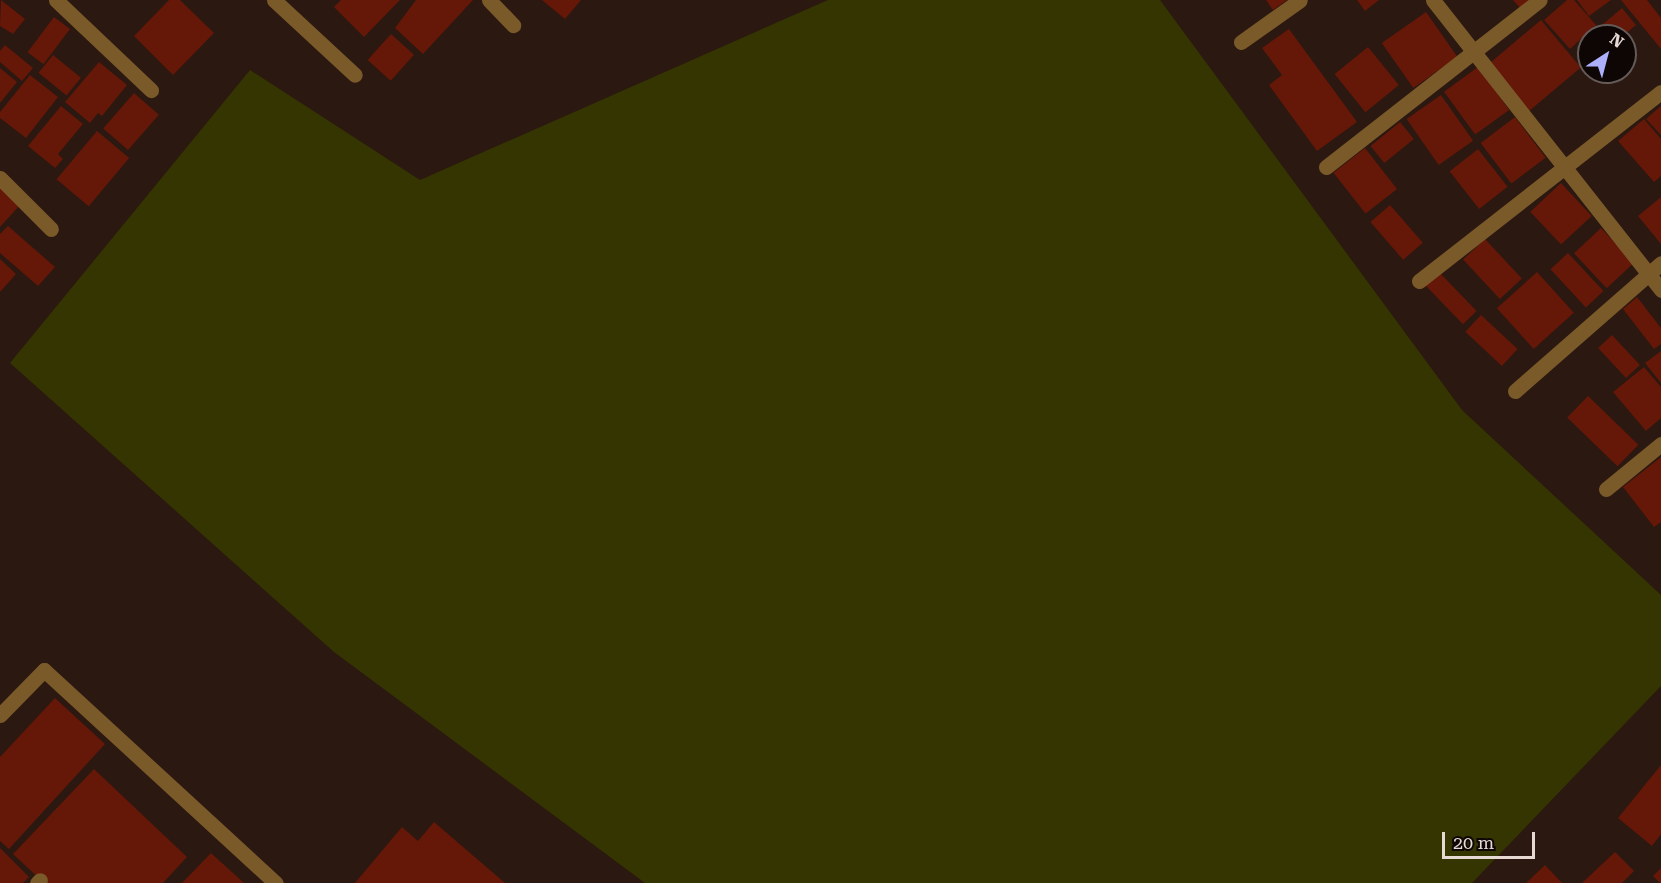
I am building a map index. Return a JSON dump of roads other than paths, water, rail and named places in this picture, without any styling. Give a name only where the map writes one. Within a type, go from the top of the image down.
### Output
[{"type":"street","points":[[56,0],[151,90]]},
{"type":"street","points":[[274,0],[355,75]]},
{"type":"street","points":[[489,0],[513,25]]},
{"type":"street","points":[[1241,42],[1300,0]]},
{"type":"street","points":[[1433,0],[1661,290]]},
{"type":"street","points":[[1326,167],[1540,0]]},
{"type":"street","points":[[1419,281],[1661,92]]},
{"type":"street","points":[[0,178],[51,228]]},
{"type":"street","points":[[1515,391],[1661,263]]},
{"type":"street","points":[[1605,489],[1661,444]]},
{"type":"street","points":[[0,715],[44,670],[276,883]]}]
